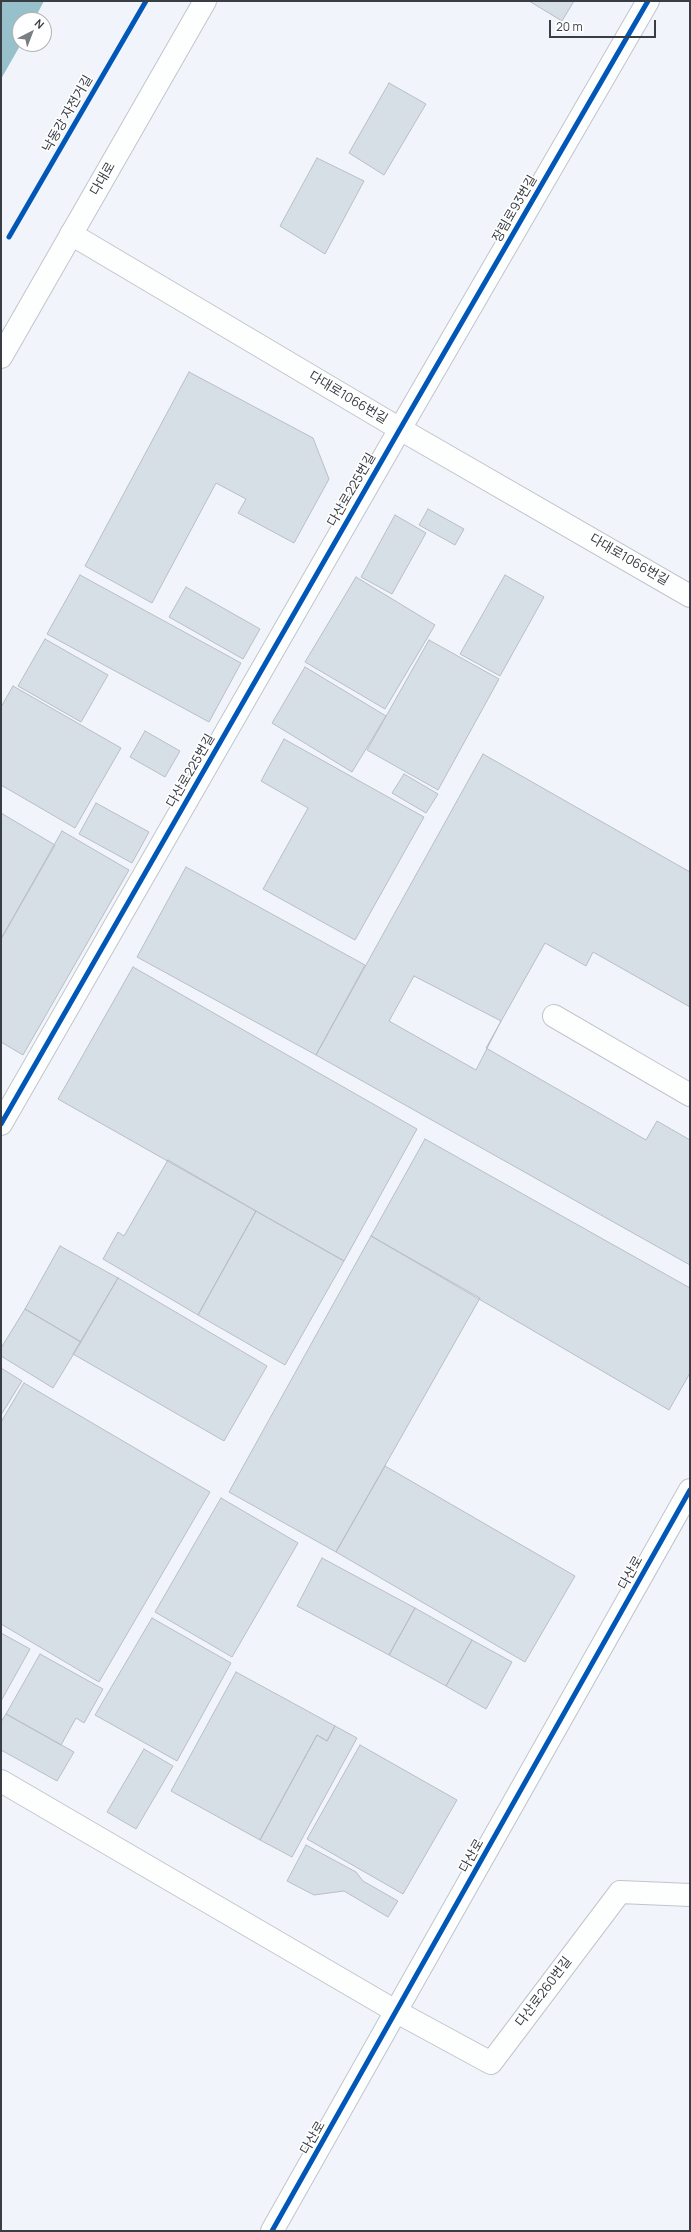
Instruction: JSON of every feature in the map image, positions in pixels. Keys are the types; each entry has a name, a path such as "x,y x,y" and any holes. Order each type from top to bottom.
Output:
{"street":[{"name":"다대로","path":"1,357 205,1"},
{"name":"장림로93번길","path":"400,429 648,1"},
{"name":"다대로1066번길","path":"71,234 400,429 690,596"},
{"name":"다산로225번길","path":"1,1124 400,429"},
{"path":"554,1016 690,1095"},
{"name":"다산로","path":"272,2231 397,2012 690,1490"},
{"name":"다산로260번길","path":"1,1781 397,2012 491,2063 620,1892 690,1895"}],"water":[{"path":"1,1 44,1 38,12 12,12 12,52 16,52 1,79"}],"building":[{"path":"529,1 574,1 562,21"},
{"path":"389,83 426,104 384,175 349,153"},
{"path":"317,158 364,181 325,254 280,226"},
{"path":"189,372 313,438 329,479 294,543 238,513 246,499 216,483 152,603 85,566"},
{"path":"428,509 464,529 455,545 419,525"},
{"path":"395,515 426,533 392,594 361,577"},
{"path":"80,575 241,663 209,722 47,634"},
{"path":"505,575 544,597 500,676 460,654"},
{"path":"356,577 435,625 385,709 305,662"},
{"path":"186,587 260,629 243,659 169,617"},
{"path":"45,639 108,675 81,722 18,686"},
{"path":"429,640 499,679 438,790 367,750"},
{"path":"305,667 386,716 352,772 272,723"},
{"path":"13,686 121,748 75,828 1,785 1,707"},
{"path":"145,731 180,751 165,777 130,757"},
{"path":"284,739 424,817 355,940 263,889 308,808 261,781"},
{"path":"483,754 690,872 690,1007 593,952 586,966 545,943 486,1048 646,1140 657,1121 690,1140 690,1265 316,1055"},
{"path":"404,774 438,794 426,813 392,793"},
{"path":"96,803 149,832 132,863 79,834"},
{"path":"1,813 55,845 1,939"},
{"path":"62,831 129,870 23,1055 1,1042 1,939"},
{"path":"186,867 365,965 316,1055 137,957"},
{"path":"133,967 417,1129 344,1261 58,1099"},
{"path":"414,976 501,1021 476,1070 389,1021"},
{"path":"425,1139 690,1288 690,1373 669,1410 371,1236"},
{"path":"168,1160 256,1211 198,1315 103,1259 118,1232 124,1236"},
{"path":"256,1211 344,1261 285,1365 198,1315"},
{"path":"371,1236 480,1298 336,1552 229,1492"},
{"path":"60,1246 118,1278 81,1342 25,1309"},
{"path":"118,1278 267,1366 224,1441 73,1354"},
{"path":"25,1309 81,1342 53,1388 1,1356 1,1348"},
{"path":"1,1368 22,1381 1,1415"},
{"path":"24,1383 210,1492 99,1682 1,1624 1,1422"},
{"path":"385,1466 575,1576 525,1662 336,1552"},
{"path":"221,1498 298,1543 232,1657 155,1612"},
{"path":"322,1558 415,1608 389,1655 297,1606"},
{"path":"415,1608 472,1640 446,1686 389,1655"},
{"path":"152,1618 231,1663 177,1761 95,1715"},
{"path":"1,1633 30,1649 1,1701"},
{"path":"472,1640 512,1662 486,1709 446,1686"},
{"path":"40,1654 103,1689 84,1723 76,1718 61,1745 6,1714"},
{"path":"236,1672 335,1726 327,1741 317,1735 260,1840 171,1791"},
{"path":"6,1714 74,1752 57,1781 1,1750 1,1722"},
{"path":"335,1726 357,1738 292,1857 260,1840 317,1735 327,1741"},
{"path":"360,1745 457,1800 403,1894 307,1839"},
{"path":"144,1749 173,1766 136,1829 107,1812"},
{"path":"306,1845 356,1872 363,1881 398,1901 388,1917 344,1891 314,1895 287,1881"}],"cycle path":[{"name":"낙동강 자전거길","path":"9,237 146,1"},
{"path":"1,1124 400,429 648,1"},
{"path":"272,2231 690,1490"}]}
